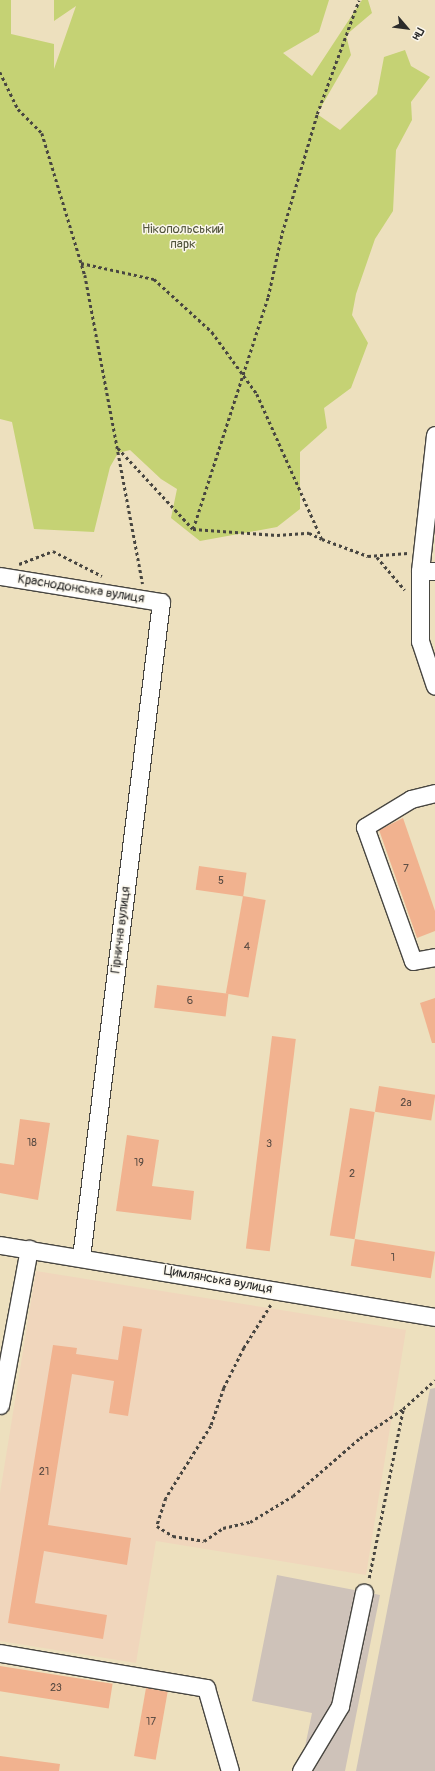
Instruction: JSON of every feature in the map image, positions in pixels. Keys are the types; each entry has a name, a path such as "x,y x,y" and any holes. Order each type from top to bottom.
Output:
{"street":[{"path":"435,435 422,552 427,571 420,605 420,641 435,686"},
{"name":"Краснодонська вулиця","path":"4,577 154,601"},
{"name":"Гірнична вулиця","path":"82,1257 154,601"},
{"path":"435,793 411,799 365,827 413,961 435,957"},
{"name":"Цимлянська вулиця","path":"0,1245 82,1257 435,1317"},
{"path":"0,1405 29,1249"},
{"path":"301,1771 340,1706 364,1592"},
{"path":"0,1653 206,1688 230,1771"}],"path":[{"path":"193,529 268,297 282,233 317,114 359,0"},
{"path":"0,72 18,109 42,133 81,263 117,447 154,601"},
{"path":"81,263 154,278 212,332 257,394 322,539"},
{"path":"117,447 193,529 277,536 309,533 368,556 377,557 422,552"},
{"path":"4,577 20,563 53,551 88,567 106,579"},
{"path":"377,557 420,605"},
{"path":"281,1292 251,1336 224,1388 210,1426 166,1498 157,1526 173,1536 204,1541 223,1528 250,1522 293,1496 360,1438 403,1408 435,1380"},
{"path":"364,1592 371,1573 403,1408"}],"shaded area":[{"path":"36,1271 406,1330 366,1575 156,1541 136,1663 0,1641 0,1493"},
{"path":"435,1388 435,1771 356,1771 430,1389"},
{"path":"277,1575 380,1595 345,1771 300,1771 312,1713 252,1701"}],"green space":[{"name":"Нікопольський парк","path":"0,0 11,0 11,34 54,44 54,69 76,6 54,21 54,0 329,0 319,32 283,53 312,76 362,0 368,0 372,13 346,35 351,55 317,114 340,130 377,94 384,57 405,50 411,66 430,77 411,102 412,120 396,150 393,211 375,239 356,294 352,315 368,343 351,388 324,408 327,428 300,452 300,509 277,527 200,541 171,518 177,489 161,479 130,450 118,453 110,467 94,532 34,529 12,422 0,419"}],"building":[{"path":"403,818 435,911 435,931 417,938 379,830"},
{"path":"199,866 247,873 243,896 196,890"},
{"path":"243,896 266,900 248,997 226,993"},
{"path":"157,985 228,994 226,1017 154,1008"},
{"path":"435,998 435,1043 432,1043 420,1003"},
{"path":"272,1036 296,1039 270,1251 246,1248"},
{"path":"379,1086 435,1095 431,1121 375,1112"},
{"path":"350,1108 375,1112 355,1239 330,1235"},
{"path":"20,1119 50,1123 38,1200 0,1193 0,1163 14,1165"},
{"path":"127,1135 159,1140 152,1186 194,1191 191,1220 116,1211"},
{"path":"355,1239 435,1252 431,1278 351,1266"},
{"path":"123,1326 142,1329 128,1416 109,1413 114,1381 72,1374 48,1525 131,1538 127,1565 44,1551 35,1603 107,1615 103,1639 8,1623 53,1345 77,1348 76,1354 118,1360"},
{"path":"0,1666 113,1684 109,1709 0,1691"},
{"path":"146,1688 168,1692 156,1760 134,1756"},
{"path":"0,1756 60,1764 59,1771 0,1771"}]}
